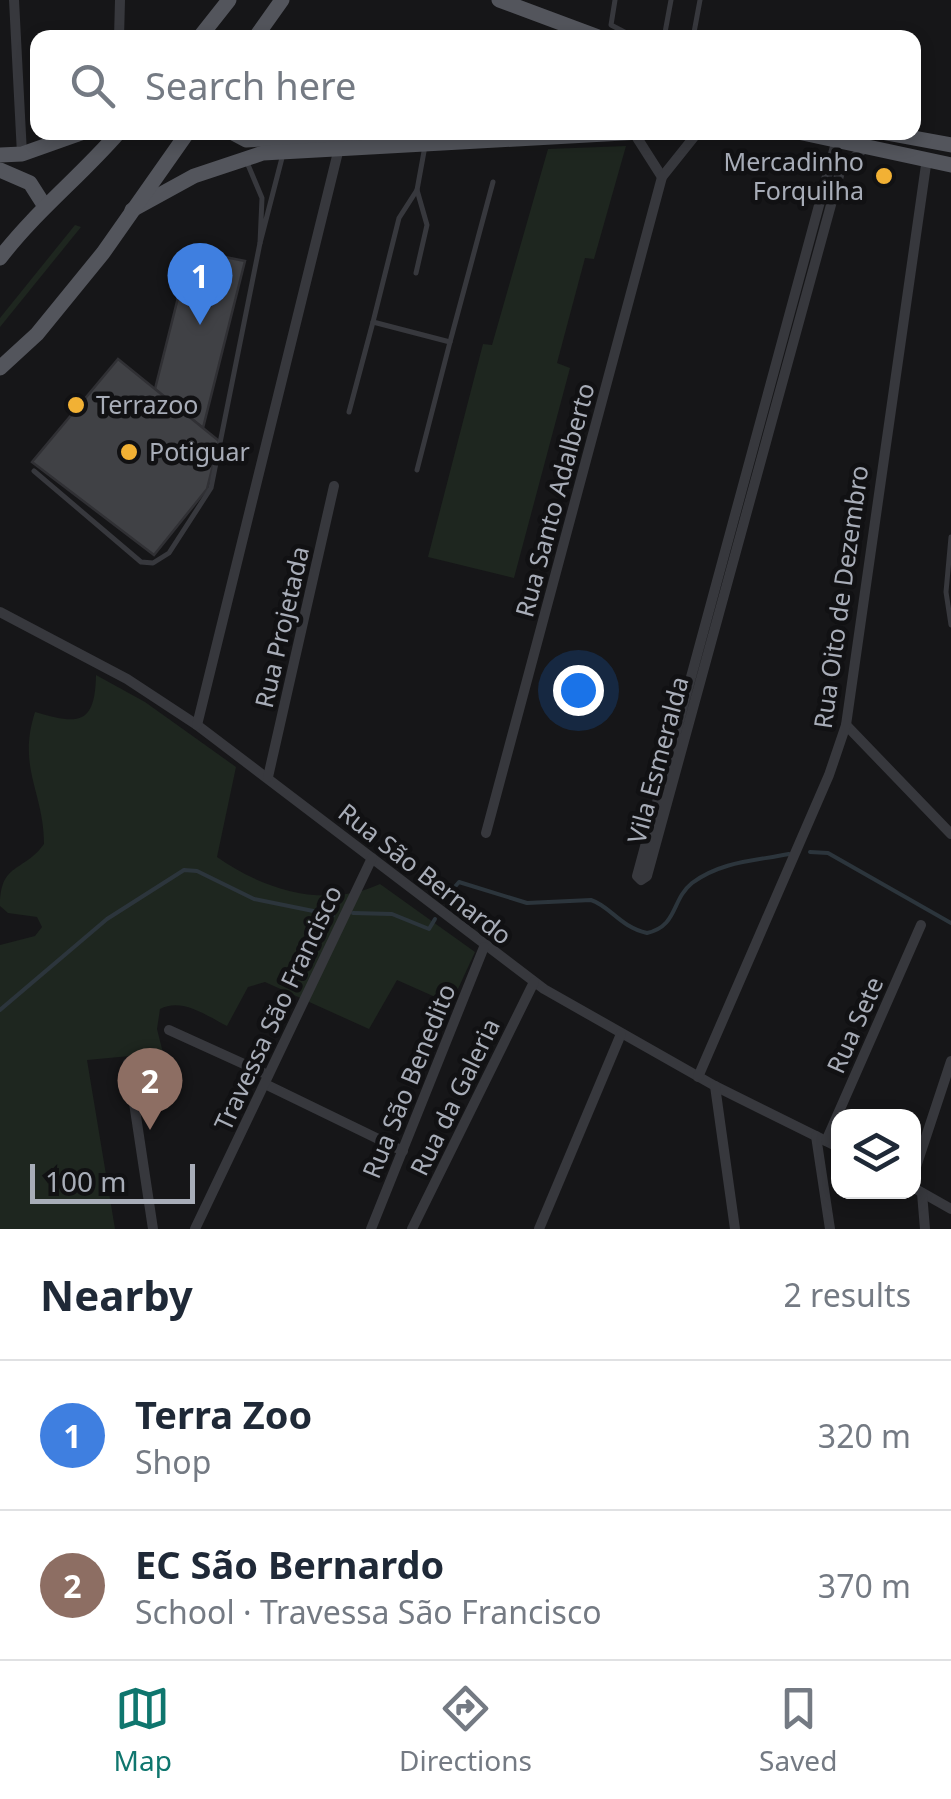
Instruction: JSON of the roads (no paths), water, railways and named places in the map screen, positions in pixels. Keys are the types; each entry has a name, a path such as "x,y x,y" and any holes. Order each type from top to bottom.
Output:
{"main road":[{"path":"205,30 229,0"},
{"path":"264,30 282,0"},
{"path":"500,0 580,30"},
{"path":"921,139 951,145"},
{"path":"0,156 22,154 61,140"},
{"path":"0,258 44,204 76,181 112,140"},
{"path":"0,368 37,334 182,140"},
{"path":"287,140 339,148 490,140"},
{"path":"842,140 951,165"},
{"path":"132,210 248,143"},
{"path":"0,170 30,183 44,204"}],"street":[{"path":"14,0 22,154"},
{"path":"119,30 120,0"},
{"path":"642,140 662,177"},
{"name":"Rua Santo Adalberto","path":"486,833 662,177 692,140"},
{"name":"Vila Esmeralda","path":"743,507 647,876 639,880 808,270 837,140"},
{"name":"Vila Esmeralda","path":"808,270 840,172 867,145"},
{"path":"197,724 339,148"},
{"name":"Rua Oito de Dezembro","path":"698,1077 829,774 846,725 927,158"},
{"name":"Rua Projetada","path":"268,777 334,486"},
{"name":"Rua São Bernardo","path":"0,612 127,679 197,724 534,982 698,1077 831,1144"},
{"path":"846,725 951,834"},
{"name":"Travessa São Francisco","path":"195,1229 372,858"},
{"name":"Rua Sete","path":"822,1138 921,924"},
{"name":"Rua São Benedito","path":"371,1229 484,947"},
{"name":"Rua da Galeria","path":"412,1229 534,982"},
{"path":"169,1030 403,1151"},
{"path":"539,1229 621,1034"},
{"path":"921,1153 951,1061"},
{"path":"128,1064 153,1229"},
{"path":"715,1086 735,1229"},
{"path":"822,1138 830,1229"},
{"path":"921,1193 951,1209"},
{"path":"920,1199 926,1229"}],"lane":[{"path":"615,0 611,25 621,30"},
{"path":"665,30 671,0"},
{"path":"694,30 700,0"},
{"path":"34,471 141,562 153,563 169,554 212,488 280,140"},
{"path":"248,143 262,198 260,243"},
{"path":"349,412 399,218 417,190 426,143"},
{"path":"416,470 493,182"},
{"path":"416,273 427,225 417,190"},
{"path":"372,322 450,342"},
{"path":"951,537 946,592 951,626"}],"waterway":[{"path":"810,852 828,853 951,923"},
{"path":"446,897 459,882 527,903 591,900 647,933 664,925 685,890 703,876 739,863 789,854"},
{"path":"0,1010 107,919 184,870 197,871 254,899 333,915"},
{"path":"353,913 392,914 429,929 435,919"}],"place":[{"name":"Mercadinho Forquilha","path":"884,176"},
{"name":"Terra Zoo","path":"200,325"},
{"name":"Terrazoo","path":"76,405"},
{"name":"Potiguar","path":"129,452"},
{"name":"EC São Bernardo","path":"150,1130"}]}
